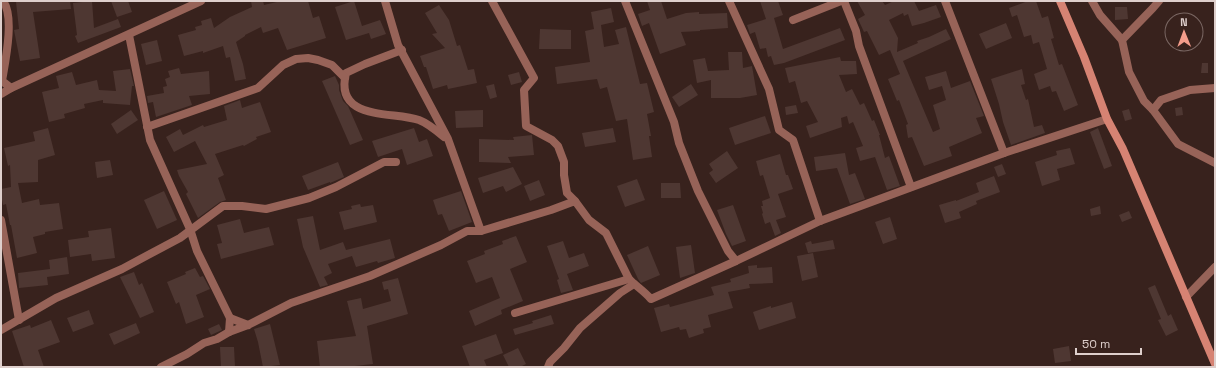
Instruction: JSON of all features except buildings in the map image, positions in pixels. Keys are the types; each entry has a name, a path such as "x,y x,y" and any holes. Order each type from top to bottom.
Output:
{"street":[{"path":"3,1 6,4 8,15 9,36 2,81 11,88"},
{"path":"1,94 11,88 201,1"},
{"path":"385,1 398,45 448,139 481,231"},
{"path":"492,1 534,78 524,90 526,126 552,140 558,146 564,162 564,175 567,193 589,220 606,233 632,282 642,289 651,299 820,221 1004,153 1107,119"},
{"path":"625,1 674,122 679,143 698,191 728,250 736,261"},
{"path":"729,1 769,89 779,130 793,140 820,221"},
{"path":"793,20 842,1 856,31 859,46 911,187"},
{"path":"945,1 1004,153"},
{"path":"1060,1 1084,57 1107,119 1123,149 1215,364"},
{"path":"1092,1 1100,15 1122,40 1129,72 1144,102 1153,110 1178,144 1215,163"},
{"path":"1122,40 1159,1"},
{"path":"129,35 150,140 190,229 197,251 230,318 229,332"},
{"path":"402,50 346,73 344,83 347,95 353,105 375,114 420,120 448,139"},
{"path":"147,127 258,88 283,65 296,59 308,58 332,65 345,78"},
{"path":"1153,110 1161,100 1190,90 1215,88"},
{"path":"1,330 56,298 148,256 180,238 190,229 223,206 242,206 266,209 302,200 336,187 384,162 396,162"},
{"path":"161,367 187,354 204,343 217,339 229,332 248,325 291,303 370,276 441,245 467,231 481,231 551,210 574,201"},
{"path":"1,220 19,320"},
{"path":"1186,297 1215,267"},
{"path":"514,314 632,282"},
{"path":"548,367 580,328 632,282"},
{"path":"230,318 248,325"}]}
